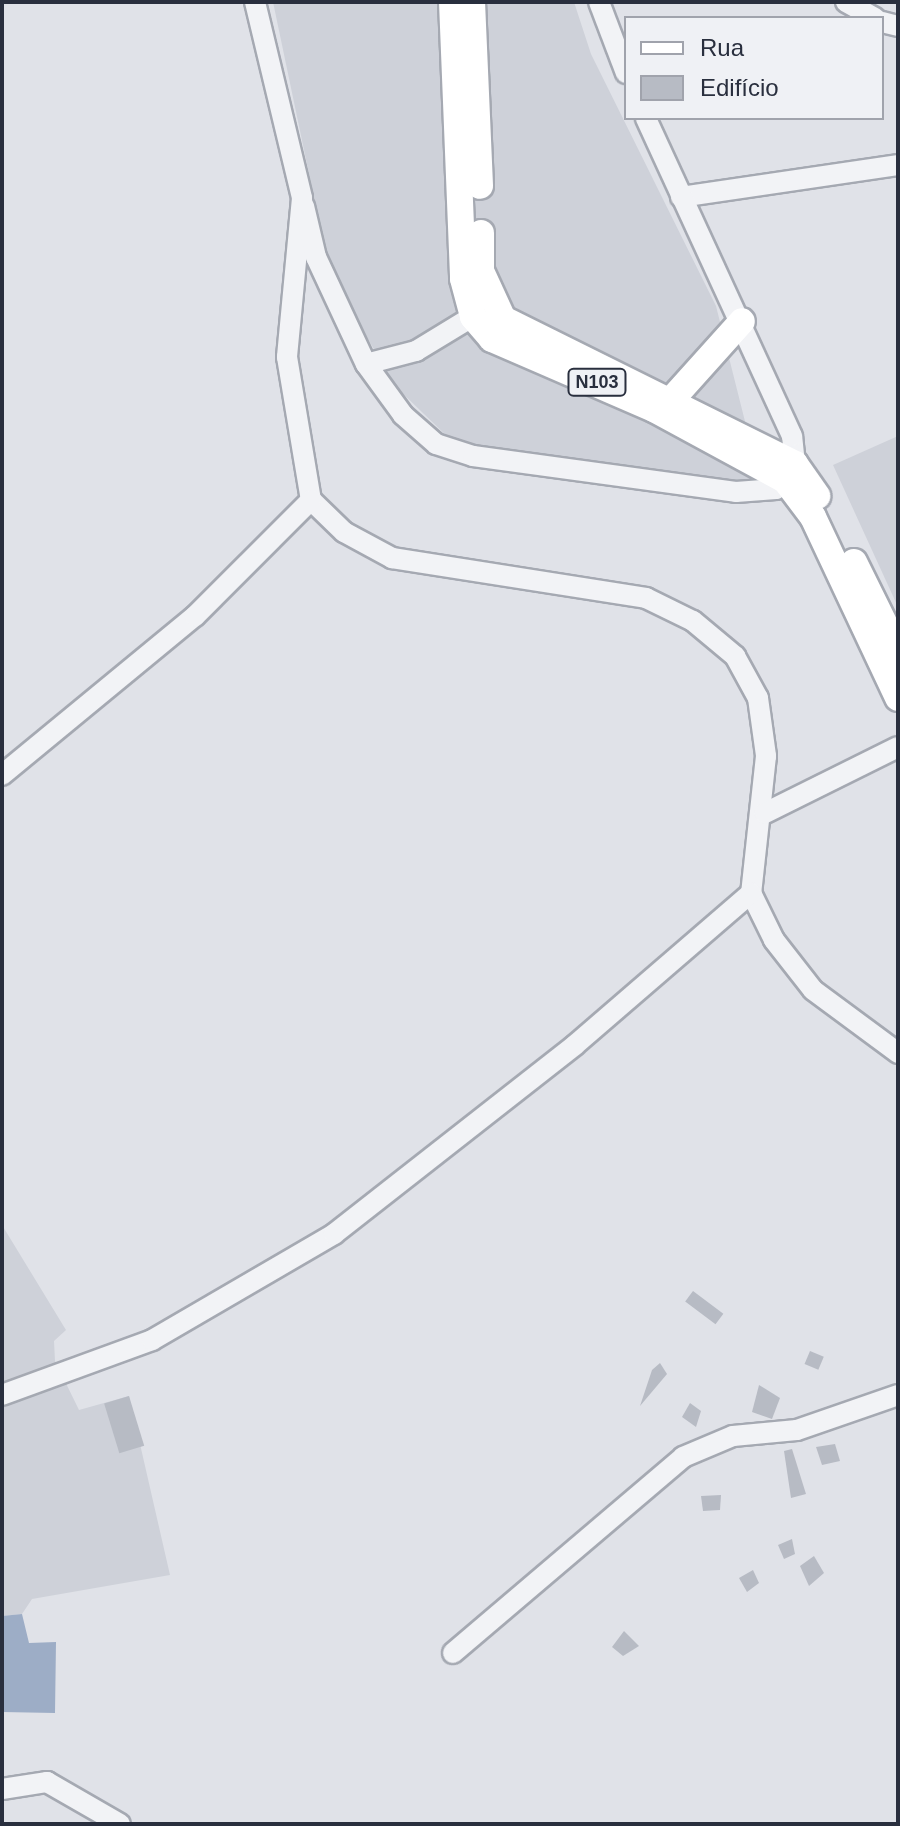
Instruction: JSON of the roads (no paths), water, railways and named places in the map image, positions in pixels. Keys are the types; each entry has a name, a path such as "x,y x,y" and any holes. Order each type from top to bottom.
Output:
{"main road":[{"path":"452,2 464,38 482,311"},
{"path":"464,38 472,2"},
{"name":"N103","path":"482,311 673,398 790,472 898,698"},
{"name":"N103","path":"482,311 492,339 790,472"},
{"path":"673,398 742,321"},
{"path":"790,472 898,651"}],"street":[{"path":"255,2 316,257 366,364 403,415 436,444 473,456 736,492 776,489 790,472 792,436 742,321 647,120"},
{"path":"599,2 624,68"},
{"path":"846,2 871,16"},
{"path":"681,197 898,165"},
{"path":"302,198 287,357 311,500 344,532 392,558 599,587 693,621 735,656 758,698 765,813 751,893 774,940 813,990 898,1053"},
{"path":"366,364 416,351 482,311"},
{"path":"2,775 195,616 311,500"},
{"path":"765,813 898,747"},
{"path":"2,1395 152,1340 334,1234 575,1045 751,893"},
{"path":"453,1653 683,1457 733,1436 797,1430 898,1395"},
{"path":"2,1789 47,1782 120,1824"}],"water":[{"path":"22,1614 29,1643 56,1642 55,1713 2,1712 2,1616"}]}
